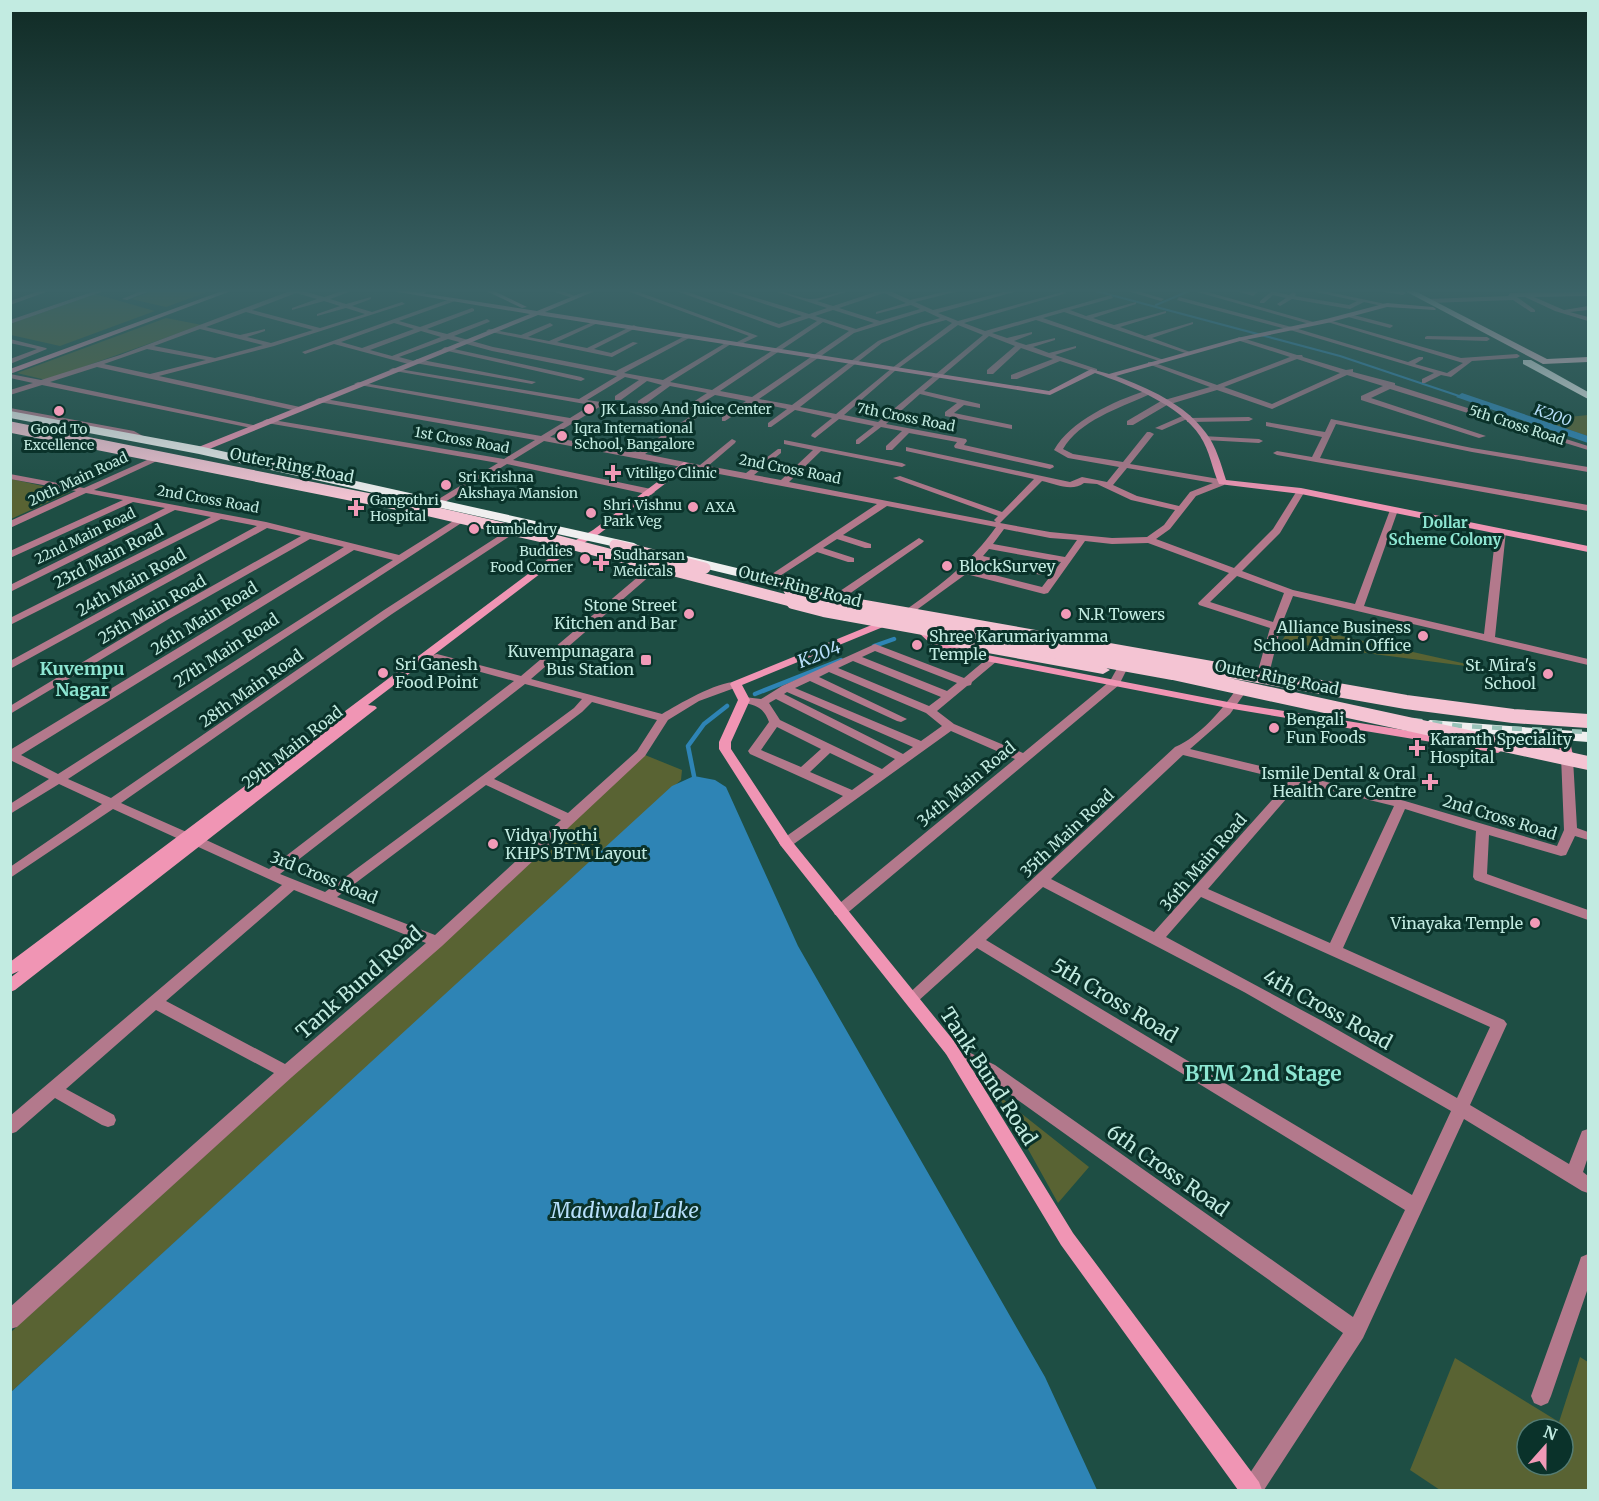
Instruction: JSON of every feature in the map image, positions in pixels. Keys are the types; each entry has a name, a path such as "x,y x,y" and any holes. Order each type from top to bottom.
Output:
{"highway":[{"path":"1527,362 1560,369 1588,385"},
{"path":"1543,366 1588,396"},
{"name":"Outer Ring Road","path":"10,414 199,450 440,502 585,540 838,597 911,611 1008,626 1263,674 1437,703 1588,716"},
{"name":"Outer Ring Road","path":"10,428 512,532 585,540 827,615 1123,667 1430,725 1588,737"},
{"path":"1473,746 1496,730"}],"main road":[{"path":"1534,361 1543,366 1580,361"},
{"path":"1560,369 1588,368"},
{"path":"10,414 435,503 646,552 831,601 1406,702 1513,716 1588,721"},
{"path":"10,428 437,512 563,542 824,610 1009,642 1297,699 1588,764"},
{"path":"929,633 950,642 1102,670 1210,689 1297,699"}],"street":[{"path":"10,372 39,361"},
{"path":"10,372 39,361"},
{"path":"10,393 105,361"},
{"path":"151,376 212,361"},
{"path":"409,361 532,382"},
{"path":"499,361 580,379"},
{"name":"7th Cross Road","path":"551,361 963,441 958,446 1050,467"},
{"path":"580,401 644,361"},
{"path":"641,403 666,384 704,361"},
{"path":"687,410 763,361"},
{"path":"727,418 812,361"},
{"path":"843,361 1050,393 1094,371"},
{"path":"771,425 858,361"},
{"path":"815,436 905,361"},
{"path":"859,442 954,361"},
{"path":"990,372 1004,361"},
{"path":"1014,377 1054,361"},
{"path":"1065,361 1109,376 1189,418 1205,438 1222,482"},
{"path":"1109,376 1157,361"},
{"path":"1130,423 1164,403 1218,387 1287,361"},
{"name":"5th Cross Road","path":"1317,361 1588,448"},
{"path":"1400,361 1448,375 1469,362 1465,361"},
{"path":"1410,364 1415,361"},
{"path":"199,450 414,362"},
{"path":"1150,363 1272,407 1350,371"},
{"path":"97,364 297,409"},
{"path":"393,370 598,404 508,462 440,502"},
{"path":"10,372 45,382 253,427"},
{"path":"1425,381 1441,372"},
{"path":"618,398 644,380"},
{"path":"358,384 572,421"},
{"path":"1392,385 1364,398 1482,436"},
{"path":"919,392 977,406"},
{"path":"1145,393 1079,428 1060,445 1058,450 1071,456 1222,482 1301,491 1588,549"},
{"name":"2nd Cross Road","path":"319,400 638,455 885,503 1083,538 1112,541 1149,540"},
{"path":"963,402 948,414 1009,427"},
{"path":"638,455 694,416"},
{"path":"1158,428 1189,418 1249,419"},
{"path":"1472,450 1498,418"},
{"name":"1st Cross Road","path":"267,421 508,462 651,492"},
{"path":"1316,458 1334,421 1472,450 1588,469"},
{"path":"1269,424 1326,435"},
{"path":"890,448 908,430"},
{"path":"1108,486 1150,434"},
{"path":"1205,438 1259,441"},
{"path":"702,468 732,441"},
{"path":"787,442 902,465"},
{"path":"783,483 820,448"},
{"path":"909,449 1074,485 1085,480 1108,486 1134,498 1181,509"},
{"path":"747,476 778,451"},
{"path":"1277,453 1316,458 1588,508"},
{"name":"20th Main Road","path":"10,525 156,458"},
{"name":"29th Main Road","path":"12,978 687,464"},
{"name":"2nd Cross Road","path":"10,476 266,525 398,558"},
{"path":"897,478 1000,522"},
{"path":"911,611 966,571 989,546 1000,522 1040,478"},
{"path":"1149,540 1167,527 1193,494 1222,482"},
{"path":"1276,626 1203,603 1277,531 1301,491"},
{"path":"10,555 130,500"},
{"path":"769,580 885,503"},
{"name":"22nd Main Road","path":"10,589 172,508"},
{"path":"1358,609 1394,510"},
{"name":"23rd Main Road","path":"10,622 218,516"},
{"name":"27th Main Road","path":"10,810 398,558 461,520"},
{"name":"24th Main Road","path":"10,666 266,525"},
{"path":"1489,640 1501,531"},
{"name":"28th Main Road","path":"10,874 388,612 512,532"},
{"name":"25th Main Road","path":"10,711 163,618 310,535"},
{"path":"837,536 868,546"},
{"path":"966,571 1044,591 1083,538"},
{"name":"29th Main Road","path":"193,839 437,657 585,540"},
{"path":"1149,540 1290,592 1588,662"},
{"path":"838,597 919,541"},
{"name":"26th Main Road","path":"11,755 353,546"},
{"path":"989,546 1067,560"},
{"path":"817,549 850,560"},
{"path":"978,558 1041,572"},
{"path":"270,875 524,679 649,573"},
{"path":"1263,674 1276,626 1290,592"},
{"name":"Tank Bund Road","path":"10,1320 286,1072 437,942 641,753 664,718 695,699 879,625"},
{"path":"929,633 938,645 993,659 1233,706 1473,746 1588,758"},
{"path":"762,703 786,688 875,647 967,683"},
{"path":"437,657 664,718"},
{"path":"855,658 949,696"},
{"path":"930,711 967,683 993,659"},
{"path":"1114,683 1123,667"},
{"path":"831,669 930,711 950,726 1023,758"},
{"path":"812,678 901,719"},
{"name":"34th Main Road","path":"840,911 1114,683"},
{"path":"736,684 744,700 762,703 772,712 775,722 881,773"},
{"path":"786,688 921,746"},
{"name":"35th Main Road","path":"912,998 977,941 1179,750 1233,706 1241,690"},
{"path":"774,694 903,758"},
{"path":"326,898 590,698"},
{"name":"Tank Bund Road","path":"744,700 725,742 725,750 786,843 952,1050 1067,1239 1251,1490"},
{"path":"775,722 754,751 854,796"},
{"path":"786,843 854,796 881,773 950,726"},
{"path":"1563,736 1567,756 1571,830"},
{"path":"803,772 827,749"},
{"name":"2nd Cross Road","path":"1179,750 1401,804 1483,831 1561,852 1571,830 1588,836"},
{"name":"3rd Cross Road","path":"11,755 58,779 270,875 437,942"},
{"path":"484,779 570,819"},
{"name":"36th Main Road","path":"1157,938 1297,779"},
{"path":"1334,951 1401,804"},
{"path":"1483,831 1480,877 1588,915"},
{"name":"4th Cross Road","path":"1041,880 1157,938 1461,1106 1588,1185"},
{"path":"10,1127 292,884"},
{"path":"1200,891 1499,1024 1416,1207 1356,1331 1251,1490"},
{"name":"5th Cross Road","path":"977,941 1416,1207"},
{"path":"155,1002 286,1072"},
{"name":"6th Cross Road","path":"952,1050 989,1070 1356,1331"},
{"path":"54,1089 108,1120"},
{"path":"1573,1175 1588,1136"},
{"path":"1541,1396 1588,1263"}],"green space":[{"path":"49,361 100,361 46,380 17,373"},
{"path":"1588,415 1588,436 1540,420"},
{"path":"11,479 70,492 11,519"},
{"path":"1292,625 1489,669 1281,642"},
{"path":"645,755 682,770 681,780 11,1392 11,1332"},
{"path":"998,1095 1089,1167 1058,1203"},
{"path":"1580,1357 1588,1362 1588,1490 1440,1490 1410,1470 1455,1358 1551,1417 1515,1417 1515,1477 1575,1477 1575,1417 1561,1417"}],"water":[{"path":"1462,393 1588,436 1588,443 1456,397"},
{"name":"Madiwala Lake","path":"694,776 715,780 726,787 798,946 1045,1377 1097,1490 11,1490 11,1392 672,786"}],"waterway":[{"name":"K200","path":"1355,361 1462,397"},
{"name":"K204","path":"874,646 894,639"},
{"name":"K204","path":"755,694 841,660"},
{"name":"K204","path":"694,776 688,746 704,724 727,706"}],"railway":[{"path":"10,424 29,428"},
{"path":"22,426 427,507 808,603"},
{"path":"808,603 1187,672 1379,716 1461,726 1588,732"}],"place":[{"name":"JK Lasso And Juice Center","path":"589,409"},
{"name":"Good To Excellence","path":"59,411"},
{"name":"Iqra International School, Bangalore","path":"562,436"},
{"name":"Vitiligo Clinic","path":"613,473"},
{"name":"Sri Krishna Akshaya Mansion","path":"446,485"},
{"name":"AXA","path":"693,507"},
{"name":"Gangothri Hospital","path":"356,508"},
{"name":"Shri Vishnu Park Veg","path":"591,513"},
{"name":"tumbledry","path":"474,529"},
{"name":"Buddies Food Corner","path":"585,559"},
{"name":"Sudharsan Medicals","path":"601,563"},
{"name":"BlockSurvey","path":"947,566"},
{"name":"Stone Street Kitchen and Bar","path":"689,614"},
{"name":"N.R Towers","path":"1066,614"},
{"name":"Alliance Business School Admin Office","path":"1423,636"},
{"name":"Shree Karumariyamma Temple","path":"917,645"},
{"name":"Kuvempunagara Bus Station","path":"646,660"},
{"name":"Sri Ganesh Food Point","path":"383,673"},
{"name":"St. Mira's School","path":"1548,674"},
{"name":"Bengali Fun Foods","path":"1274,728"},
{"name":"Karanth Speciality Hospital","path":"1417,748"},
{"name":"Ismile Dental & Oral Health Care Centre","path":"1430,782"},
{"name":"Vidya Jyothi KHPS BTM Layout","path":"493,844"},
{"name":"Vinayaka Temple","path":"1535,923"}],"district":[{"name":"Dollar Scheme Colony","path":"1445,530"},
{"name":"Kuvempu Nagar","path":"82,678"},
{"name":"BTM 2nd Stage","path":"1263,1073"}]}
